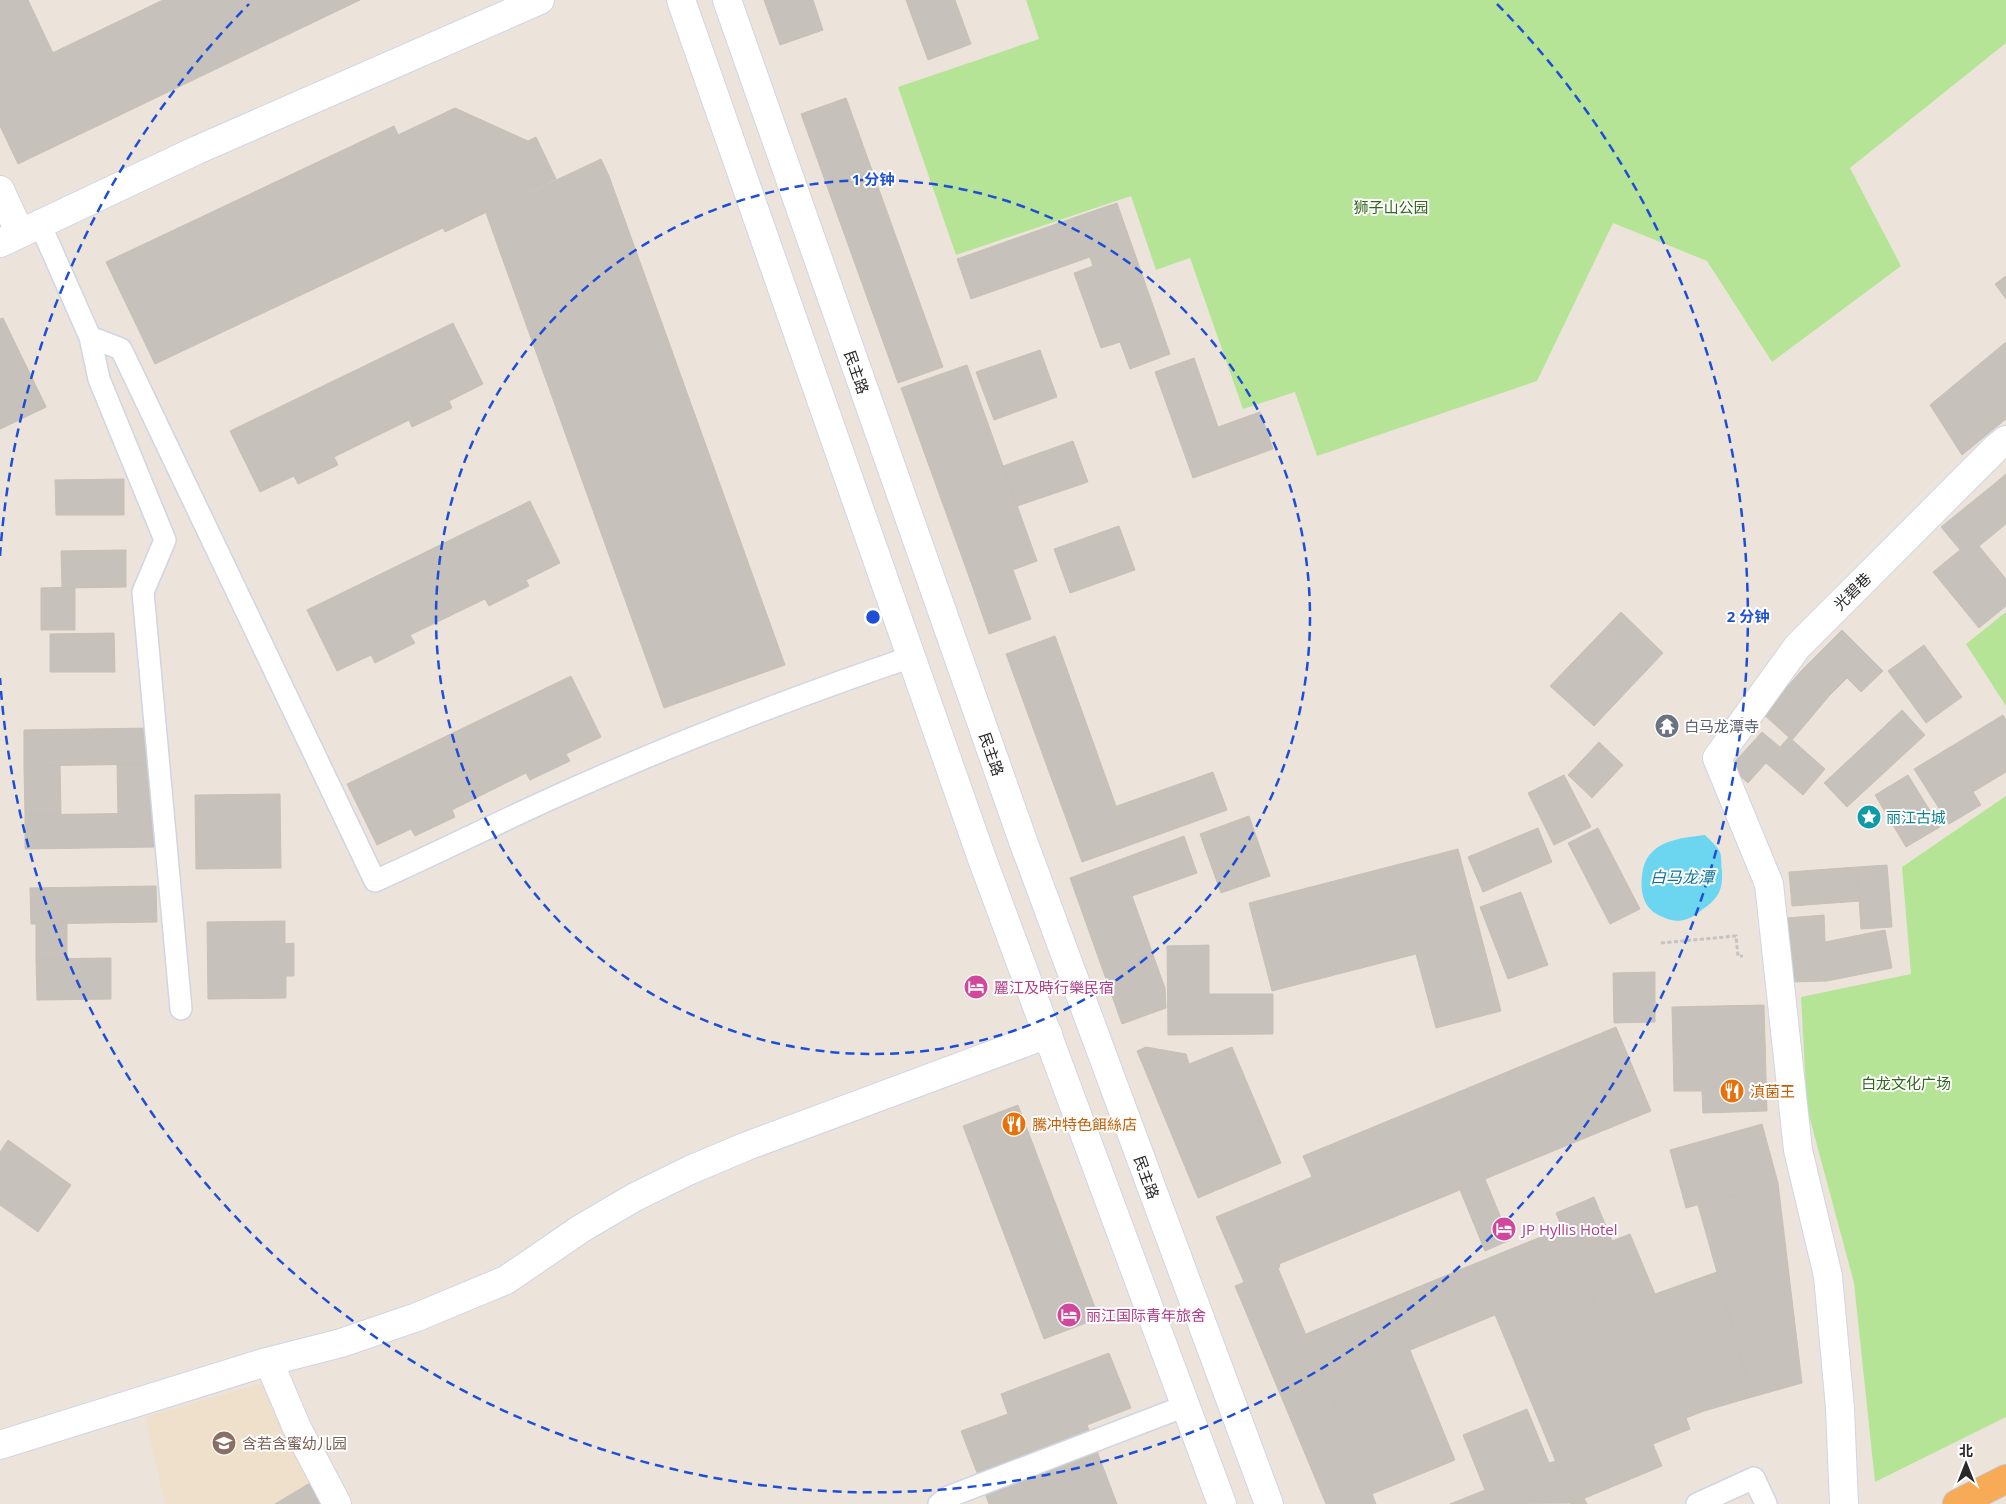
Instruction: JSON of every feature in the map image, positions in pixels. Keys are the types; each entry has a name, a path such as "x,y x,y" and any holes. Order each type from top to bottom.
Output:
{"highway":[{"path":"1957,1504 2006,1479"}],"main road":[{"path":"0,190 20,233 198,150 540,0"},
{"path":"681,0 981,856 1222,1504"},
{"name":"民主路","path":"728,0 1022,841 1269,1504"},
{"name":"光碧巷","path":"1776,954 1769,884 1717,758 1796,647 2006,440"},
{"path":"1776,954 1798,1150 1828,1276 1840,1408 1844,1504"},
{"path":"0,1445 269,1362 341,1343 418,1317 506,1280 582,1228 635,1197 690,1170 747,1146 1048,1034"},
{"path":"269,1362 297,1428 337,1504"}],"lane":[{"path":"20,233 90,337 99,378 165,540 143,592 181,1009"},
{"path":"90,337 121,349 375,881 558,795 661,750 775,705 911,657"},
{"path":"939,1504 948,1497 1186,1406"},
{"path":"1697,1504 1754,1478 1766,1504"}],"path":[{"path":"1661,943 1736,936 1738,956 1776,954"}],"shaded area":[{"name":"含若含蜜幼儿园","path":"265,1382 333,1504 165,1504 145,1417"}],"green space":[{"name":"狮子山公园","path":"1026,0 2006,0 2006,43 1850,168 1901,266 1772,362 1707,261 1613,223 1537,381 1317,456 1295,392 1243,409 1190,258 1156,270 1131,196 956,255 898,87 1039,39"},
{"path":"2006,612 2006,706 1966,644"},
{"name":"白龙文化广场","path":"2006,796 2006,1417 1875,1482 1854,1283 1807,1108 1801,997 1911,974 1902,867"}],"water":[{"name":"白马龙潭","path":"1705,835 1721,854 1722,884 1716,898 1695,915 1681,921 1668,919 1657,914 1647,905 1642,892 1643,869 1647,859 1659,846 1668,842"}],"building":[{"path":"0,0 28,0 53,53 0,78"},
{"path":"163,0 360,0 18,164 0,126 0,78"},
{"path":"764,0 813,0 823,30 780,45"},
{"path":"906,0 955,0 971,44 928,60"},
{"path":"846,98 943,367 898,383 801,114"},
{"path":"455,108 528,141 536,137 556,179 445,232 398,135"},
{"path":"394,126 443,228 155,364 106,262"},
{"path":"601,159 609,176 785,665 664,708 486,213"},
{"path":"1117,203 1170,354 1130,369 1120,342 1101,348 1074,273 1093,266 1076,217"},
{"path":"1076,217 1090,257 971,299 957,259"},
{"path":"2006,276 2006,299 1995,284"},
{"path":"3,318 46,407 0,429 0,319"},
{"path":"453,323 483,384 449,401 452,408 412,427 409,420 334,457 338,465 298,484 294,476 260,492 230,431"},
{"path":"0,332 17,368 25,364 46,407 0,429"},
{"path":"2006,342 2006,419 1962,455 1930,405"},
{"path":"1040,350 1057,397 994,420 976,372"},
{"path":"1194,358 1218,427 1260,412 1273,449 1193,478 1155,372"},
{"path":"967,365 1037,561 972,585 901,388"},
{"path":"1073,441 1088,482 1017,506 1003,466"},
{"path":"2006,474 2006,489 1999,480"},
{"path":"124,479 124,515 56,515 55,480"},
{"path":"1999,480 2006,489 2006,524 1966,557 1941,527"},
{"path":"530,501 560,563 526,580 529,586 489,606 485,599 410,635 415,643 375,663 371,655 337,671 307,610"},
{"path":"1119,526 1135,570 1070,593 1054,549"},
{"path":"1979,546 2006,579 2006,606 1979,628 1933,572 1960,550 1966,557"},
{"path":"126,550 126,587 62,588 61,551"},
{"path":"1013,570 1031,619 989,634 972,585"},
{"path":"75,587 75,630 41,630 41,588"},
{"path":"1621,612 1663,653 1594,726 1550,686"},
{"path":"1842,630 1883,671 1861,692 1847,678 1830,695 1802,670"},
{"path":"114,633 115,672 50,672 50,634"},
{"path":"1055,636 1130,845 1082,862 1006,654"},
{"path":"1924,645 1962,697 1926,723 1888,671"},
{"path":"1802,670 1830,695 1792,740 1763,714"},
{"path":"571,676 601,737 566,754 570,761 530,780 526,773 452,810 455,817 415,836 411,829 377,845 347,784"},
{"path":"1902,710 1925,735 1847,807 1824,783"},
{"path":"2003,715 2006,720 2006,772 1973,792 1981,805 1949,824 1914,769"},
{"path":"153,728 153,764 24,766 24,730"},
{"path":"1762,732 1780,747 1748,783 1730,767"},
{"path":"1789,737 1825,769 1803,795 1766,763"},
{"path":"1599,742 1623,765 1592,798 1568,775"},
{"path":"117,764 153,764 154,813 118,813"},
{"path":"60,765 61,814 25,815 24,766"},
{"path":"1213,772 1227,810 1130,845 1117,806"},
{"path":"1564,775 1591,827 1554,845 1528,793"},
{"path":"1908,775 1940,827 1906,847 1875,795"},
{"path":"280,794 281,868 196,869 195,795"},
{"path":"154,813 154,847 25,849 25,815"},
{"path":"1249,816 1270,876 1221,893 1200,834"},
{"path":"1538,828 1552,862 1483,892 1468,857"},
{"path":"1598,828 1640,909 1610,924 1568,843"},
{"path":"1184,836 1197,873 1132,896 1165,988 1166,1008 1122,1024 1070,878"},
{"path":"1458,849 1501,1011 1436,1028 1416,954 1272,991 1249,903"},
{"path":"1887,865 1892,927 1861,929 1857,867"},
{"path":"1857,867 1860,901 1792,906 1789,872"},
{"path":"156,886 157,922 31,924 30,888"},
{"path":"1521,892 1548,965 1508,979 1480,907"},
{"path":"1824,915 1825,942 1885,930 1892,968 1827,981 1790,982 1787,918"},
{"path":"285,921 285,944 294,943 294,976 286,976 286,998 208,999 207,922"},
{"path":"36,924 67,924 67,959 36,959"},
{"path":"1209,945 1209,994 1273,994 1273,1034 1168,1035 1167,946"},
{"path":"111,958 111,999 37,1000 36,959"},
{"path":"1655,972 1655,1022 1614,1023 1613,973"},
{"path":"1764,1005 1767,1111 1703,1113 1702,1091 1674,1091 1672,1007"},
{"path":"1616,1027 1651,1111 1485,1179 1510,1240 1485,1251 1460,1190 1279,1264 1280,1267 1244,1282 1216,1217 1312,1177 1303,1156"},
{"path":"1146,1047 1186,1054 1189,1064 1232,1047 1281,1163 1198,1198 1137,1051"},
{"path":"1018,1105 1099,1318 1044,1339 963,1126"},
{"path":"1762,1124 1778,1183 1686,1208 1670,1150"},
{"path":"8,1140 71,1185 38,1232 0,1205 0,1152"},
{"path":"1778,1183 1802,1383 1752,1397 1698,1205"},
{"path":"1594,1197 1612,1241 1630,1234 1704,1411 1686,1418 1690,1429 1653,1444 1556,1213"},
{"path":"1563,1228 1662,1466 1573,1503 1474,1264"},
{"path":"1474,1264 1495,1315 1410,1350 1389,1299"},
{"path":"1278,1268 1371,1491 1341,1504 1326,1504 1235,1286"},
{"path":"1717,1272 1752,1397 1704,1411 1655,1294"},
{"path":"1389,1299 1455,1460 1372,1494 1306,1334"},
{"path":"1109,1353 1131,1408 1087,1425 1117,1504 989,1504 961,1431 1008,1414 1001,1394"},
{"path":"1527,1409 1549,1463 1556,1461 1573,1503 1450,1504 1485,1490 1463,1435"},
{"path":"315,1480 330,1504 275,1504"},
{"path":"1371,1491 1376,1504 1341,1504"},
{"path":"1584,1498 1587,1504 1570,1504 1573,1503"}],"place":[{"name":"白马龙潭寺","path":"1667,726"},
{"name":"丽江古城","path":"1869,817"},
{"name":"麗江及時行樂民宿","path":"976,987"},
{"name":"滇菌王","path":"1732,1091"},
{"name":"騰冲特色餌絲店","path":"1014,1124"},
{"name":"JP Hyllis Hotel","path":"1504,1229"},
{"name":"丽江国际青年旅舍","path":"1069,1315"},
{"name":"含若含蜜幼儿园","path":"224,1443"}]}
